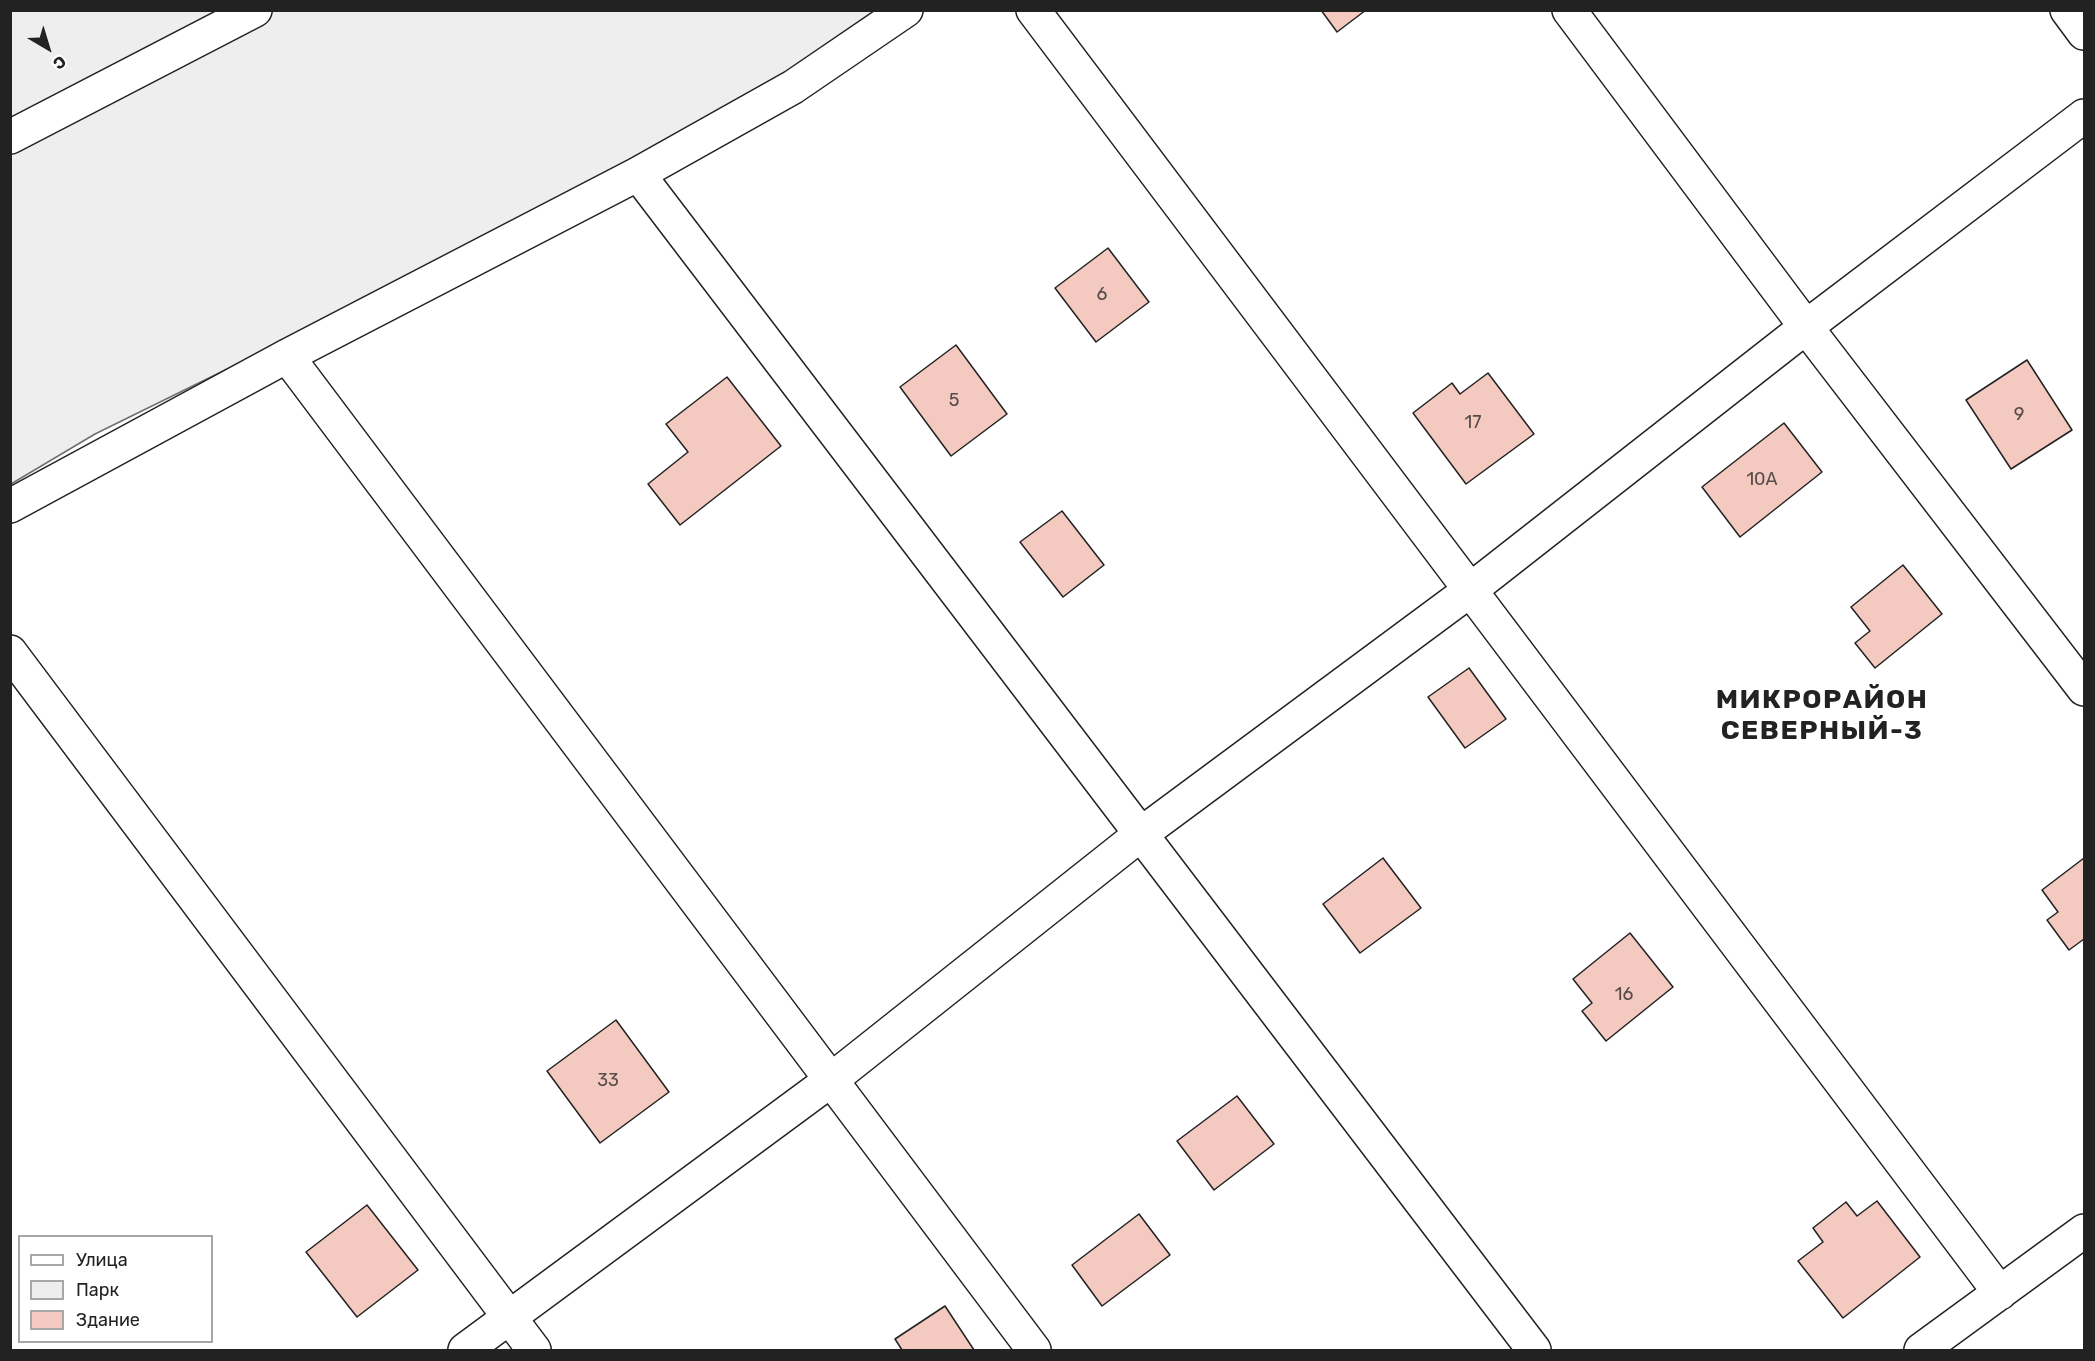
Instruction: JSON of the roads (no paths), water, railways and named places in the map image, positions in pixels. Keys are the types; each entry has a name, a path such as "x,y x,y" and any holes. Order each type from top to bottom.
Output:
{"street":[{"path":"10,137 255,10"},
{"path":"10,506 287,356 638,174 793,87 906,10"},
{"path":"1033,10 2000,1293"},
{"path":"1569,10 1806,327 2085,689"},
{"path":"2067,10 2085,33"},
{"path":"465,1350 831,1080 1141,834 1469,591 1806,327 2085,116"},
{"path":"638,174 1534,1350"},
{"path":"287,356 1034,1350"},
{"path":"10,652 534,1350"},
{"path":"1921,1350 2085,1231"}],"district":[{"name":"МИКРОРАЙОН СЕВЕРНЫЙ-3","path":"1822,716"}]}
